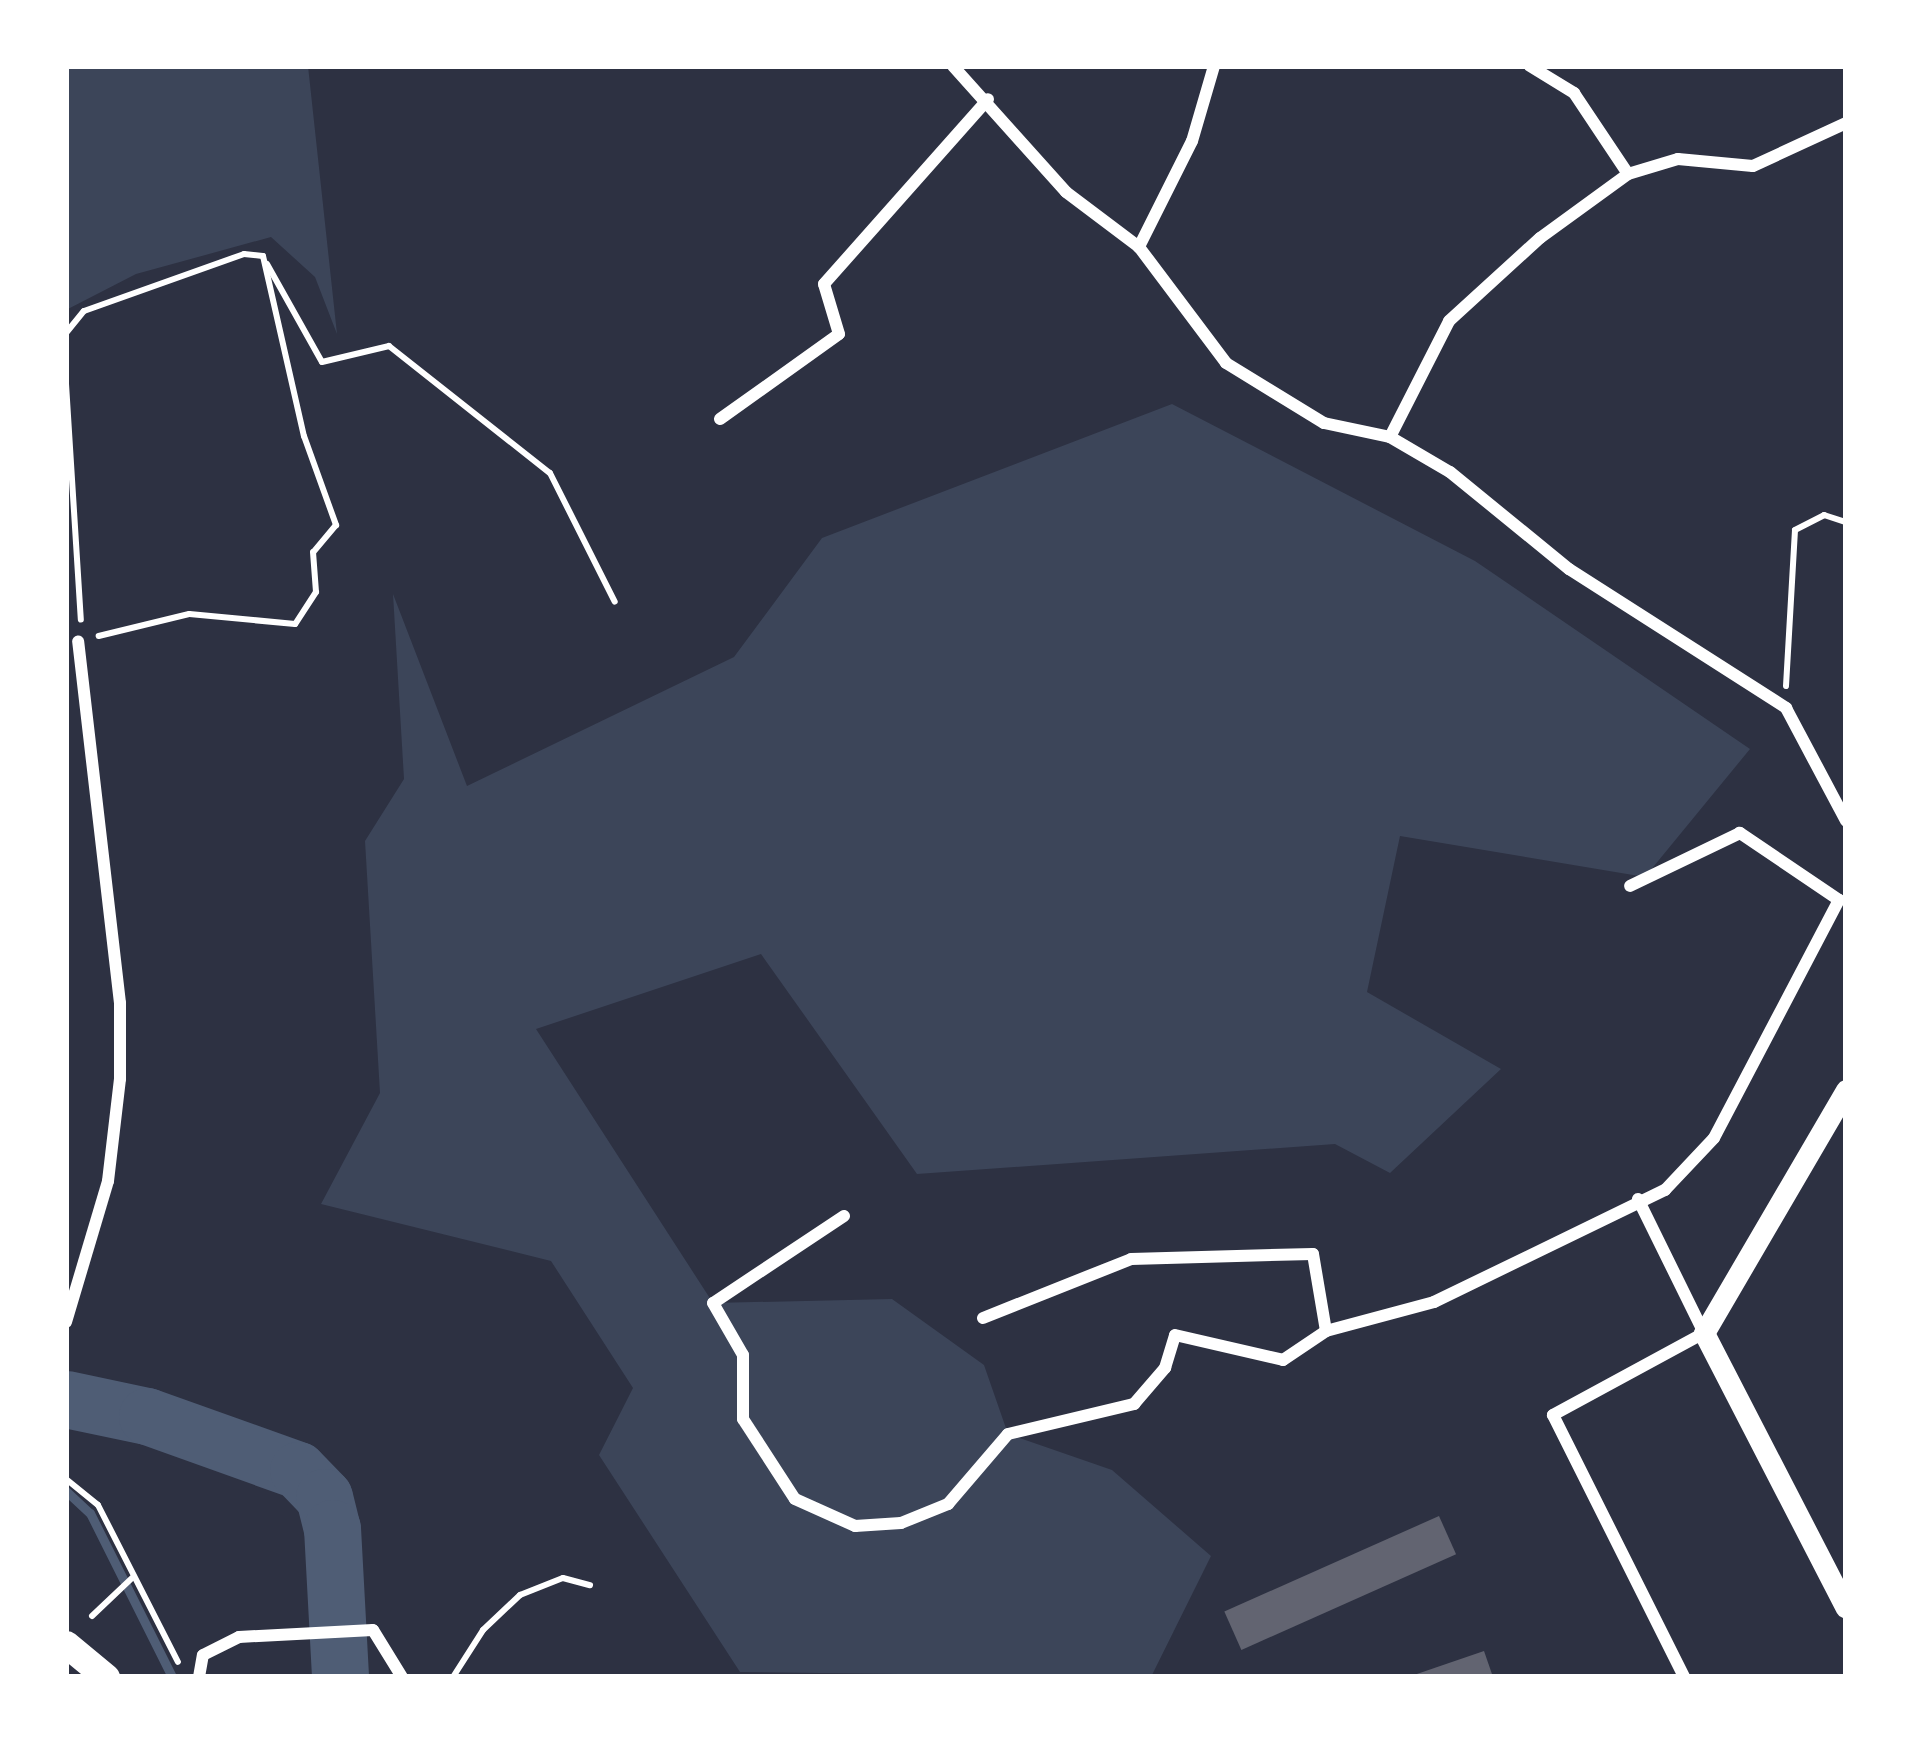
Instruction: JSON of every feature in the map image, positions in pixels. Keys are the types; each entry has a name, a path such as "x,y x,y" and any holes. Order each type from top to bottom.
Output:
{"highway":[{"path":"66,1644 106,1677"}],"street":[{"path":"953,66 988,99 1066,192 1139,247 1226,364 1324,423 1390,437 1450,472 1568,569 1786,708 1846,821"},
{"path":"1139,247 1192,142 1214,66"},
{"path":"1530,66 1574,93 1628,174"},
{"path":"720,419 838,334 824,284 988,99"},
{"path":"1390,437 1449,321 1540,238 1628,174 1678,159 1753,166 1846,123"},
{"path":"66,1322 109,1181 120,1079 120,1003 78,641"},
{"path":"844,1216 713,1304 743,1355 743,1419 795,1499 855,1526 901,1522 948,1504 1008,1434 1133,1404 1165,1368 1175,1335 1282,1360 1326,1331 1434,1303 1638,1199 1665,1190 1714,1138 1839,900 1740,833 1630,886"},
{"path":"1684,1677 1553,1414 1704,1333 1846,1090"},
{"path":"1638,1199 1846,1607"},
{"path":"983,1318 1131,1259 1313,1254 1326,1331"},
{"path":"199,1677 203,1655 239,1637 373,1630 402,1677"}],"path":[{"path":"66,333 84,310 244,254 263,256"},
{"path":"263,256 322,362 389,346 550,473 615,602"},
{"path":"66,384 83,598 78,641 189,614 296,624 316,592 313,552 336,525 304,436 263,256"},
{"path":"1786,708 1795,530 1824,515 1846,522"},
{"path":"66,1479 98,1504 186,1677"},
{"path":"92,1616 132,1578"},
{"path":"453,1677 483,1630 520,1595 563,1578 590,1585"}],"shaded area":[{"path":"66,66 308,66 337,334 315,277 271,237 136,274 66,310"},
{"path":"1172,404 1475,561 1750,749 1645,877 1400,836 1367,992 1501,1069 1390,1173 1335,1144 917,1174 761,954 536,1029 713,1303 892,1299 984,1365 1008,1434 1112,1470 1211,1556 1151,1677 740,1672 599,1455 633,1388 551,1261 321,1204 380,1093 365,841 404,779 393,594 467,786 734,657 822,538"}],"building":[{"path":"1439,1516 1456,1554 1241,1650 1224,1612"},
{"path":"1484,1651 1493,1677 1411,1677 1411,1676"}],"waterway":[{"path":"66,1399 147,1416 298,1470 324,1497 332,1528 340,1677"},
{"path":"66,1491 90,1513 172,1677"}]}
